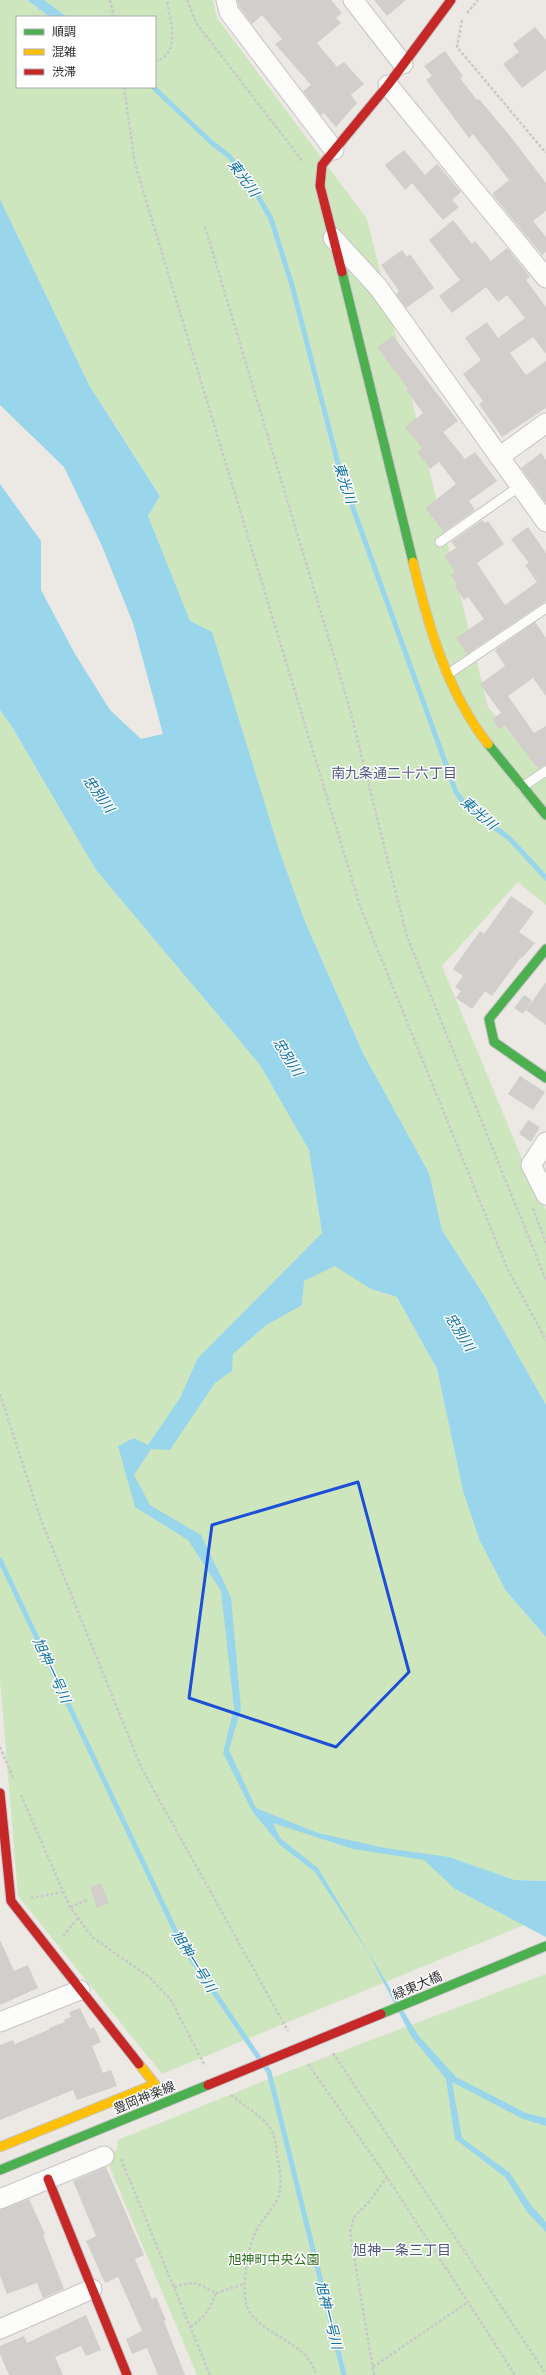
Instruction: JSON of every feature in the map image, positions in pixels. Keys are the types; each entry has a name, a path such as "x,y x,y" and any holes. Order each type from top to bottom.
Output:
{"street":[{"path":"226,0 229,12 334,150"},
{"path":"353,0 403,64"},
{"path":"451,0 388,85 322,165 320,177 322,196 334,238 387,450 425,613 447,674 479,733 522,788 546,815"},
{"path":"388,85 546,278"},
{"path":"334,238 378,287 546,522"},
{"path":"499,457 546,423"},
{"path":"546,949 489,1019 494,1042 546,1078"},
{"path":"546,1142 531,1165 546,1195"},
{"path":"0,1793 6,1903 80,1990 154,2084 0,2147"},
{"name":"緑東大橋","path":"298,2049 546,1946"},
{"path":"0,2022 80,1990"},
{"name":"豊岡神楽線","path":"0,2170 298,2049"},
{"path":"0,2199 104,2156"},
{"path":"48,2179 127,2375"},
{"path":"0,2329 92,2289"}],"lane":[{"path":"440,542 520,486"},
{"path":"447,674 546,608"},
{"path":"522,788 546,771"}],"path":[{"path":"110,0 114,16"},
{"path":"156,62 164,58 173,43 167,0"},
{"path":"187,0 197,24 224,61 306,166 320,177"},
{"path":"478,0 460,22 457,47 546,153"},
{"path":"124,88 135,164 360,906 507,1268 546,1340"},
{"path":"205,228 349,706 407,937 546,1280"},
{"path":"0,1394 41,1520 141,1767 298,2049 387,2177 515,2375"},
{"path":"0,1747 16,1784"},
{"path":"19,1791 70,1907 92,1937 149,1977 171,2000 207,2070"},
{"path":"6,1903 64,1892"},
{"path":"70,1907 87,1900"},
{"path":"332,2050 546,2374"},
{"path":"228,2092 268,2125 274,2135 281,2183 276,2202 269,2215 260,2225 252,2242 244,2284 246,2305 258,2322 305,2354 314,2368 316,2375"},
{"path":"104,2156 117,2150 210,2375"},
{"path":"374,2375 350,2232 354,2217 368,2203 387,2177"},
{"path":"174,2287 189,2282 200,2283 216,2293"},
{"path":"190,2327 201,2320 208,2312 216,2293 244,2284"},
{"path":"373,2367 468,2302"}],"highlighted area":[{"path":"358,1482 409,1672 336,1747 189,1698 212,1525"}],"green space":[{"path":"0,0 27,0 49,16 16,16 16,88 156,88 156,16 66,16 44,0 213,0 217,18 367,219 488,707 546,776 546,905 518,882 442,966 522,1159 546,1210 546,1405 485,1297 442,1230 429,1173 363,1053 306,924 148,516 160,495 89,385 0,199"},
{"path":"0,710 12,727 96,870 260,1065 310,1150 322,1234 371,1289 397,1297 437,1369 463,1491 506,1591 546,1637 546,1881 515,1880 449,1857 455,1889 524,1925 162,2074 18,1896 0,1680"},
{"name":"旭神町中央公園","path":"546,1974 546,2375 197,2375 105,2156 117,2150 118,2140 289,2071"}],"water":[{"path":"27,0 44,0 66,16 49,16"},
{"name":"忠別川","path":"0,199 89,385 160,496 148,516 190,621 212,632 280,853 306,924 363,1053 429,1173 442,1230 485,1297 546,1405 546,1637 506,1591 480,1541 463,1491 437,1369 397,1297 371,1289 335,1266 304,1281 302,1305 265,1326 233,1354 232,1371 215,1383 170,1450 151,1449 134,1475 150,1505 201,1535 231,1597 241,1709 229,1750 256,1808 318,1833 385,1848 449,1857 515,1880 546,1881 546,1937 455,1889 424,1860 353,1849 273,1823 280,1838 318,1868 418,2035 456,2077 526,2113 546,2118 546,2126 523,2119 452,2082 462,2138 510,2173 530,2204 546,2222 546,2232 527,2212 506,2178 455,2139 446,2079 411,2036 368,1952 315,1872 280,1845 252,1811 223,1753 234,1708 221,1591 188,1540 135,1507 118,1446 134,1438 148,1445 180,1398 198,1358 322,1233 309,1150 260,1065 96,870 12,727 0,710 0,484 41,541 41,590 75,654 110,710 141,739 163,734 133,623 102,546 64,467 0,405"}],"building":[{"path":"237,0 331,0 342,13 336,18 341,23 317,43 337,67 344,62 364,84 351,95 357,103 336,127 324,113 321,115 303,91 311,85 275,44 282,39 262,15 252,24 239,7"},
{"path":"374,0 406,0 387,16"},
{"path":"535,27 546,40 546,70 522,88 503,64 519,52 513,44"},
{"path":"445,51 463,76 460,78 477,100 479,99 510,136 546,183 546,211 533,221 546,237 546,252 542,255 492,194 509,180 473,134 469,138 426,80 432,76 424,66"},
{"path":"404,150 425,175 437,164 461,192 452,200 459,207 443,220 412,183 405,190 385,165"},
{"path":"453,220 472,244 475,241 491,261 507,248 530,277 526,280 546,307 546,354 533,337 510,353 526,375 546,361 546,408 502,437 479,404 483,401 463,374 481,360 465,338 487,322 498,338 525,318 507,295 498,302 486,287 452,313 439,296 460,280 429,240"},
{"path":"402,250 407,257 410,254 434,288 406,308 396,294 399,291 381,265"},
{"path":"393,336 458,421 443,432 465,459 475,452 497,481 469,501 475,510 444,532 425,508 456,484 439,462 430,469 417,452 422,448 405,427 423,413 406,390 408,389 377,347"},
{"path":"541,453 546,460 546,503 521,468"},
{"path":"482,520 485,523 488,521 504,544 477,563 505,605 537,582 525,565 529,563 511,539 528,527 546,553 546,601 467,654 456,638 484,619 468,597 464,600 455,586 457,584 450,575 455,572 444,556 456,548 451,542"},
{"path":"535,622 546,638 546,696 533,678 508,696 534,733 546,726 546,765 538,769 505,726 499,729 492,719 501,713 480,684 505,666 495,650"},
{"path":"511,896 534,912 519,932 535,943 522,958 521,957 492,996 485,991 472,1009 456,998 461,991 455,987 463,976 453,969 480,931 484,934"},
{"path":"546,982 546,1025 526,1010"},
{"path":"524,995 532,1000 523,1014 514,1008"},
{"path":"520,1076 545,1092 533,1110 508,1094"},
{"path":"528,1120 540,1127 531,1142 519,1134"},
{"path":"101,1883 109,1903 97,1908 90,1887"},
{"path":"0,1940 14,1971 28,1965 38,1988 0,2005"},
{"path":"80,2008 90,2029 94,2027 101,2042 92,2046 103,2073 111,2070 117,2086 77,2100 73,2090 0,2120 0,2045 13,2040 15,2044 50,2029 49,2028 65,2022 64,2020 71,2017 69,2012"},
{"path":"106,2167 144,2255 135,2259 152,2299 156,2297 166,2320 164,2321 185,2375 158,2375 147,2348 132,2354 126,2339 142,2331 118,2277 105,2283 86,2241 96,2236 73,2181"},
{"path":"29,2199 45,2234 43,2235 64,2289 43,2298 37,2283 7,2294 0,2276 0,2210"},
{"path":"86,2315 101,2350 86,2356 81,2346 55,2357 63,2375 9,2375 0,2354 0,2346 24,2336 27,2343"}],"waterway":[{"name":"東光川","path":"154,88 212,143 229,156 249,180 271,219 292,285 341,475 456,792 465,805 510,839 546,878"},
{"name":"旭神一号川","path":"0,1560 182,1945 259,2058"},
{"name":"旭神一号川","path":"265,2066 269,2072 344,2375"}],"traffic: fast":[{"path":"342,272 413,562"},
{"path":"488,744 546,815"},
{"path":"546,949 489,1019 494,1042 546,1078"},
{"path":"381,2014 546,1946"},
{"path":"0,2170 208,2085"}],"traffic: slow":[{"path":"413,562 425,610 450,680 474,724 488,744"},
{"path":"0,2147 155,2084 139,2064"}],"traffic: jam":[{"path":"342,272 320,186 322,165 388,85 451,0"},
{"path":"0,1793 11,1901 139,2064"},
{"path":"208,2085 381,2014"},
{"path":"48,2179 127,2375"}],"district":[{"name":"南九条通二十六丁目","path":"394,773"},
{"name":"旭神一条三丁目","path":"402,2250"}]}
